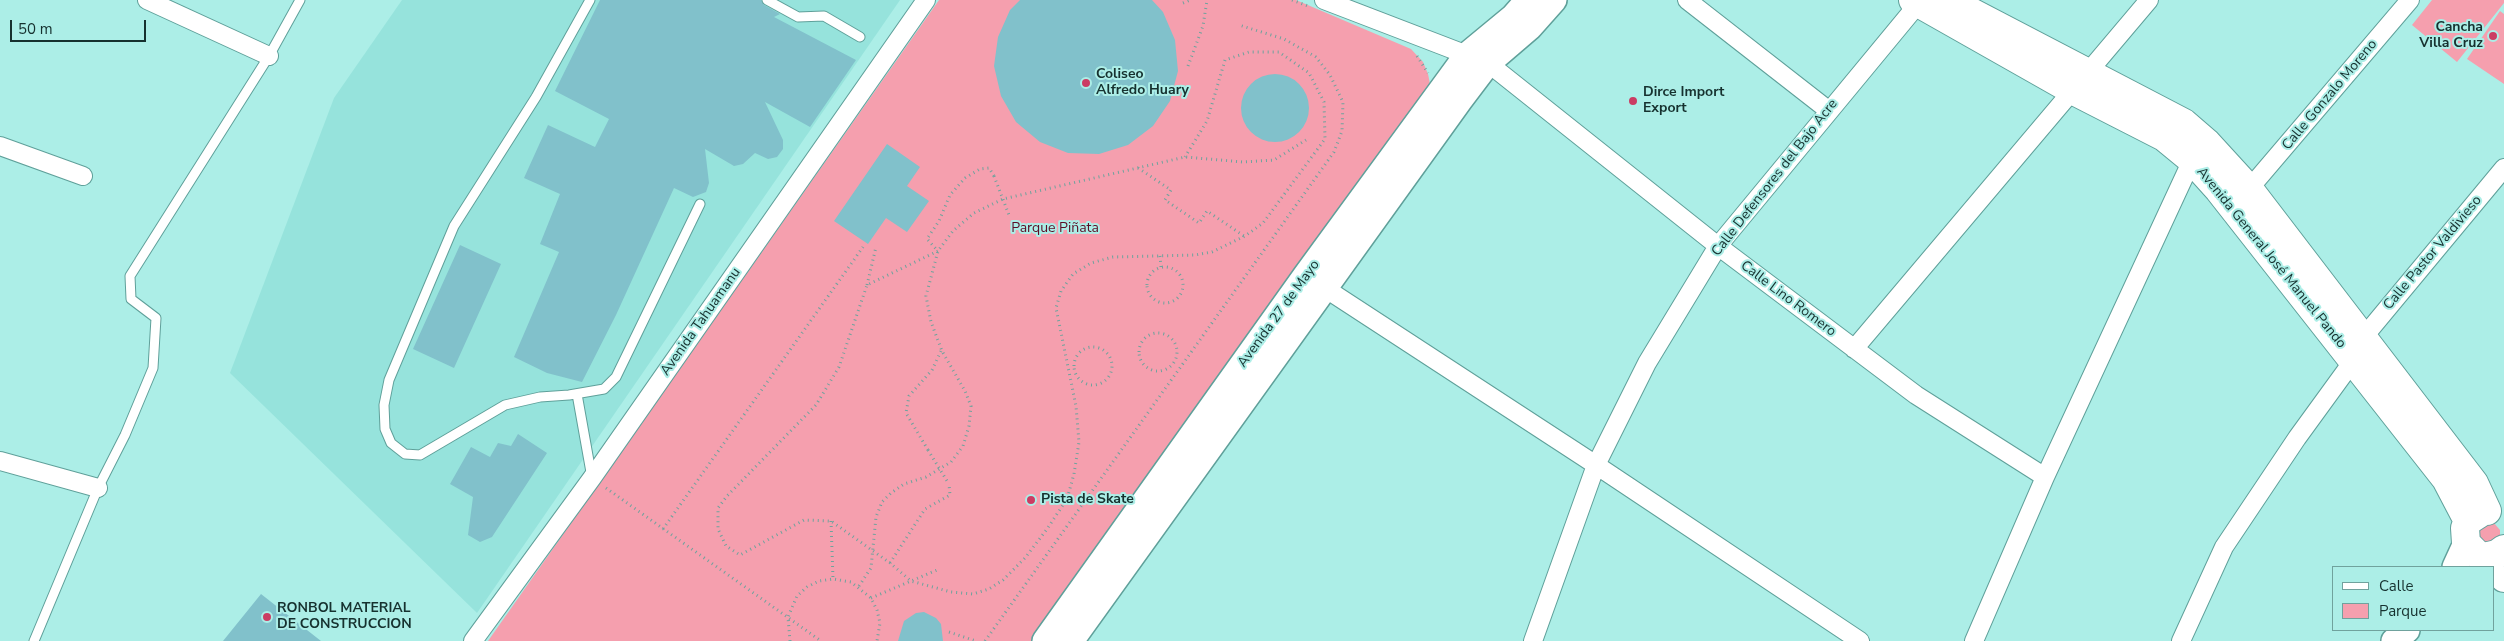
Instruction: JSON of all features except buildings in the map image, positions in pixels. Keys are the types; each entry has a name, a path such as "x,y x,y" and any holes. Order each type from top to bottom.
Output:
{"main road":[{"name":"Avenida 27 de Mayo","path":"1477,59 1530,27 1554,0"},
{"name":"Avenida General José Manuel Pando","path":"1948,0 2079,81 2164,137 2192,160 2358,350"},
{"name":"Avenida General José Manuel Pando","path":"1915,2 2079,81 2184,123 2229,164 2249,189 2446,479 2484,547"},
{"name":"Avenida 27 de Mayo","path":"1045,641 1315,282 1519,3"},
{"name":"Avenida 27 de Mayo","path":"1071,641 1315,282"},
{"path":"2394,641 2406,631"}],"street":[{"path":"147,0 269,56"},
{"name":"Avenida Tahuamanu","path":"473,641 592,478 926,0"},
{"path":"1324,0 1477,59"},
{"path":"1687,0 1828,110"},
{"path":"1854,349 2149,0"},
{"name":"Calle Gonzalo Moreno","path":"2249,189 2410,0"},
{"name":"Calle Defensores del Bajo Acre","path":"1533,641 1596,465 1647,363 1718,246 1915,2"},
{"name":"Calle Lino Romero","path":"1477,59 1718,246 1916,395 2046,477"},
{"path":"0,146 83,176"},
{"path":"1974,641 2046,477 2192,160"},
{"name":"Calle Pastor Valdivieso","path":"2181,641 2224,547 2297,438 2358,350 2504,168"},
{"path":"1315,282 1596,465 1860,641"},
{"path":"0,461 98,488"}],"lane":[{"path":"34,641 98,488 125,435 153,368 156,318 131,299 130,276 269,56 300,0"},
{"path":"590,0 536,97 454,226 389,380 384,405 385,429 391,443 405,454 420,455 505,405 540,397 604,389 616,377 700,204"},
{"path":"766,0 798,17 824,16 860,37"},
{"path":"576,394 592,478"}],"path":[{"path":"1184,3 1190,0"},
{"path":"1188,66 1203,26 1207,0"},
{"path":"985,641 1334,152 1342,131 1344,102 1330,75 1316,57 1284,40 1239,25"},
{"path":"876,247 868,285 839,367 816,405 727,496 718,508 718,529 726,546 740,555 804,520 831,521 890,563 911,581 951,592 973,594 988,589 1003,580 1026,558 1048,529 1067,499 1079,442 1076,406 1056,308 1061,292 1072,274 1091,263 1113,257 1195,255 1212,252 1244,236 1263,223 1325,139 1324,102 1309,73 1279,52 1249,52 1225,60 1207,121 1185,157"},
{"path":"859,586 871,568 876,517 882,502 904,484 926,477 951,462 963,446 971,406 965,390 942,350 931,322 926,296 930,274 938,251 953,231 974,213 1003,199 1185,157 1244,162 1274,160 1306,140"},
{"path":"938,251 927,239 939,221 950,195 966,178 980,169 989,168 1009,215"},
{"path":"1138,168 1171,190 1165,200 1199,223 1207,211 1244,236"},
{"path":"663,529 863,247"},
{"path":"868,285 938,251"},
{"path":"1160,256 1160,267"},
{"path":"1160,267 1172,268 1178,271 1183,282 1183,288 1178,298 1168,304 1156,302 1151,298 1146,286 1150,274 1160,267"},
{"path":"1153,334 1165,335 1170,338 1176,349 1174,361 1171,366 1161,371 1149,369 1139,356 1143,341 1153,334"},
{"path":"1089,347 1101,348 1112,362 1107,379 1096,384 1085,382 1080,378 1075,366 1078,354 1089,347"},
{"path":"890,563 925,509 950,495 949,484 906,413 909,396 932,370 942,350"},
{"path":"1174,361 1181,365"},
{"path":"1068,366 1075,366"},
{"path":"592,478 821,641"},
{"path":"831,521 833,579"},
{"path":"871,598 937,570"},
{"path":"790,641 788,617 797,596 807,587 819,581 833,579 859,586 871,598 877,610 880,623 876,641"},
{"path":"949,632 976,641"}],"shaded area":[{"path":"402,0 900,0 477,613 230,373 334,98"}],"green space":[{"name":"Parque Piñata","path":"939,0 1296,0 1411,49 1423,62 1428,74 1432,94 1036,641 488,641"},
{"path":"2432,0 2504,0 2504,3 2457,62 2412,25"},
{"name":"Cancha Villa Cruz","path":"2500,11 2504,14 2504,84 2467,59"},
{"path":"2493,522 2500,530 2500,539 2481,544 2476,529"}],"place":[{"name":"Cancha Villa Cruz","path":"2493,36"},
{"name":"Coliseo Alfredo Huary","path":"1086,83"},
{"name":"Dirce Import Export","path":"1633,101"},
{"name":"Pista de Skate","path":"1031,500"},
{"name":"RONBOL MATERIAL DE CONSTRUCCION","path":"267,617"}]}
